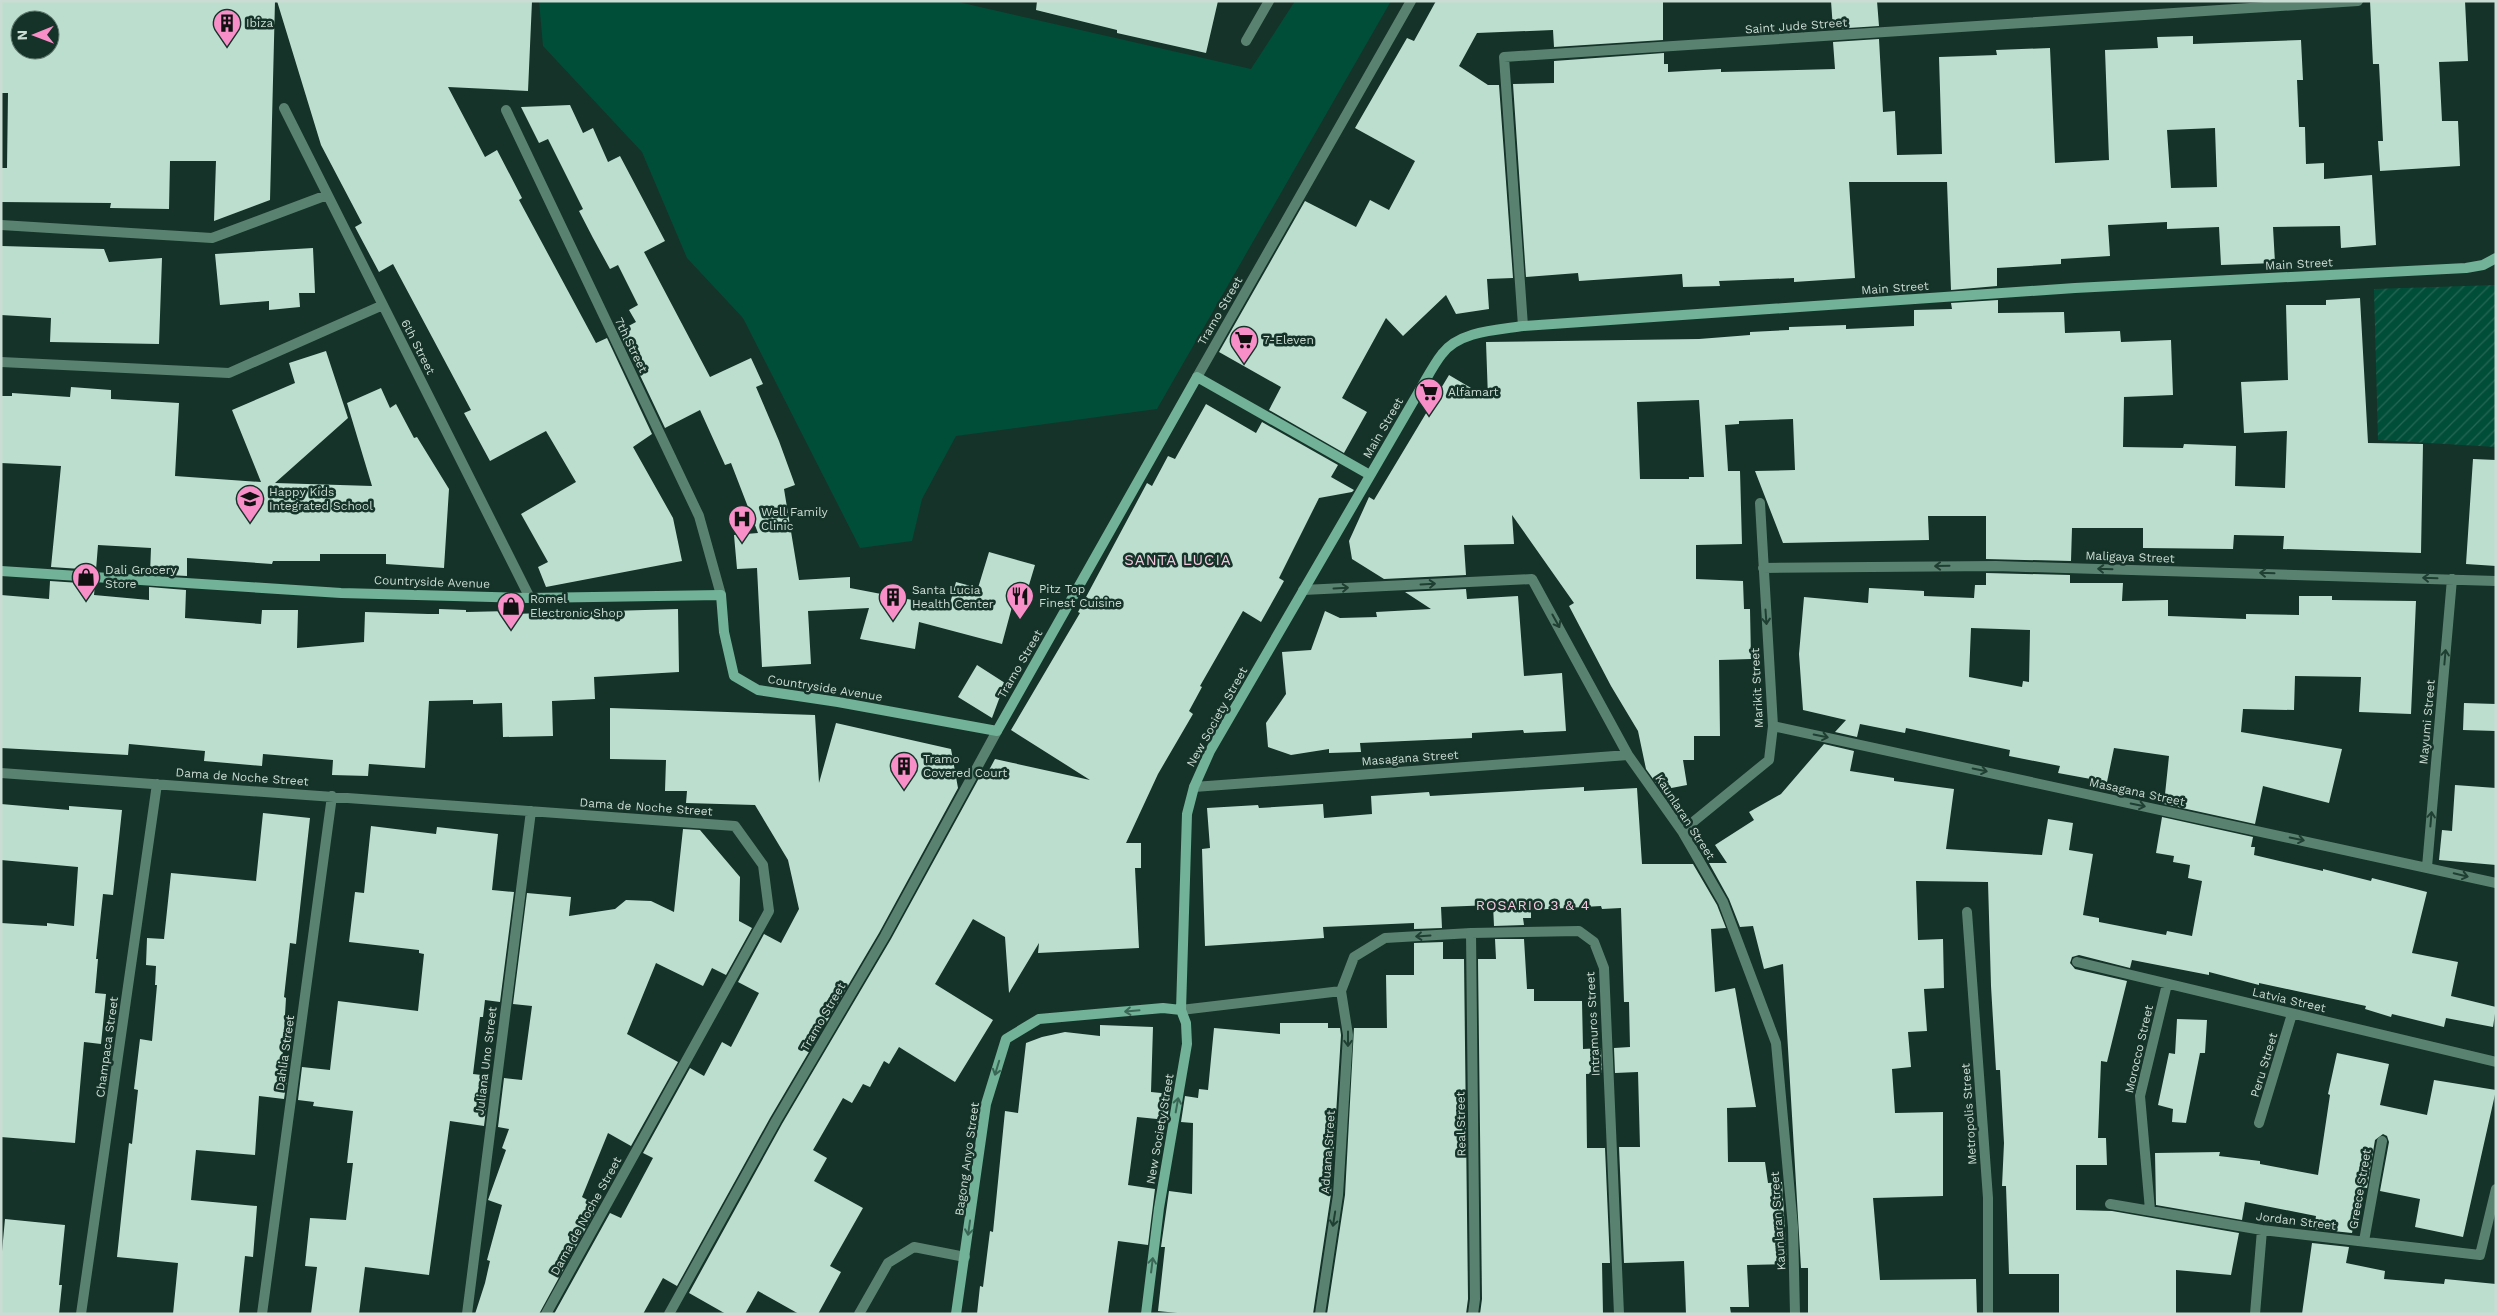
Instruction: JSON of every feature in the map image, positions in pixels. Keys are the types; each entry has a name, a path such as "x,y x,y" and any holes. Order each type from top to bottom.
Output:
{"street":[{"path":"1246,41 1269,1"},
{"name":"Tramo Street","path":"669,1314 776,1121 885,936 997,731 1410,1"},
{"name":"Saint Jude Street","path":"1523,326 1504,58 2358,1"},
{"name":"6th Street","path":"284,108 530,598"},
{"name":"7th Street","path":"506,110 699,516 721,595"},
{"path":"1,225 212,238 327,195"},
{"name":"Main Street","path":"1370,475 1443,352 1457,341 1477,334 1523,326 2076,288 2466,268 2483,264 2496,258"},
{"path":"1,362 229,373 383,305"},
{"path":"1197,377 1370,475"},
{"name":"New Society Street","path":"1146,1314 1159,1208 1187,1044 1186,1023 1181,1010 1187,814 1194,787 1210,752 1370,475"},
{"name":"Marikit Street","path":"1682,831 1769,760 1773,726 1760,503"},
{"name":"Maligaya Street","path":"1763,568 1996,566 2496,581"},
{"name":"Countryside Avenue","path":"1,571 341,593 530,598 721,595 724,632 734,676 758,690 838,702 997,731"},
{"name":"Kaunlaran Street","path":"1303,590 1532,579 1628,755 1682,831 1723,902 1776,1044 1793,1227 1795,1314"},
{"name":"Mayumi Street","path":"2427,867 2452,579"},
{"name":"Masagana Street","path":"1773,726 2496,883"},
{"name":"Masagana Street","path":"1194,787 1628,755"},
{"name":"Dama de Noche Street","path":"1,772 735,826 763,865 769,911 546,1314"},
{"name":"Champaca Street","path":"81,1314 158,784"},
{"name":"Dahlia Street","path":"262,1314 332,796"},
{"name":"Juliana Uno Street","path":"467,1314 531,811"},
{"name":"Metropolis Street","path":"1967,912 1988,1198 1988,1314"},
{"name":"Intramuros Street","path":"1341,991 1354,958 1385,938 1471,933 1579,931 1594,942 1604,968 1619,1314"},
{"name":"Real Street","path":"1471,933 1475,1299 1473,1314"},
{"name":"Latvia Street","path":"2077,962 2496,1062"},
{"name":"Morocco Street","path":"2150,1210 2140,1096 2168,984"},
{"path":"1181,1010 1341,991"},
{"name":"Aduana Street","path":"1320,1314 1338,1195 1348,1035 1341,991"},
{"name":"Bagong Anyo Street","path":"956,1314 986,1104 1006,1039 1039,1019 1163,1008 1181,1010"},
{"name":"Peru Street","path":"2259,1124 2292,1014"},
{"name":"Greece Street","path":"2364,1241 2382,1141"},
{"name":"Jordan Street","path":"2110,1204 2262,1230 2480,1255 2496,1189"},
{"path":"2255,1314 2262,1230"},
{"path":"859,1314 888,1263 914,1247 965,1257"}],"green space":[{"path":"539,1 954,1 1251,69 1295,1 1391,1 1157,409 956,436 922,499 912,541 860,548 743,318 687,258 642,152 543,46"},
{"path":"2496,285 2496,447 2378,440 2374,289"}],"building":[{"path":"1,1 275,1 270,200 214,221 216,161 170,161 169,209 110,208 111,203 1,202 1,168 7,168 8,93 1,93"},
{"path":"277,1 532,1 528,91 448,87 485,157 497,150 522,198 519,200 596,343 607,338 652,434 633,447 673,518 682,561 546,587 538,567 548,562 521,514 576,482 546,431 490,461 464,413 471,410 393,264 379,272 355,227 362,223 321,145"},
{"path":"1037,1 1218,1 1206,53 1117,33 1117,30 1036,10"},
{"path":"1436,1 1663,1 1663,40 1554,47 1553,30 1477,33 1459,66 1488,85 1499,85 1513,278 1487,279 1489,309 1456,314 1446,295 1403,336 1386,318 1342,398 1367,412 1344,453 1269,410 1281,387 1219,352 1305,201 1356,227 1370,200 1389,210 1415,161 1355,128 1407,38 1414,41"},
{"path":"1831,1 1877,1 1879,26 1833,29"},
{"path":"2370,1 2465,1 2468,61 2439,62 2442,121 2458,121 2460,166 2380,171 2378,141 2383,141 2379,64 2373,64"},
{"path":"2193,36 2193,44 2301,40 2303,80 2297,80 2299,127 2305,127 2306,164 2324,163 2324,179 2372,175 2376,245 2341,248 2340,226 2273,227 2275,263 2221,265 2219,227 2167,229 2167,222 2108,225 2110,256 2061,259 2061,264 1997,268 1997,286 1951,290 1947,182 1849,182 1855,278 1794,282 1794,278 1719,281 1720,286 1683,287 1682,274 1579,281 1578,273 1526,277 1513,84 1554,83 1554,61 1664,53 1664,64 1668,64 1668,72 1721,69 1721,72 1835,69 1833,42 1879,39 1883,112 1895,111 1897,155 1942,154 1939,57 1997,55 1996,50 2050,48 2055,163 2109,160 2105,50 2158,48 2157,37","holes":["2215,128 2217,187 2171,188 2167,130"]},
{"path":"570,105 583,133 593,128 608,162 620,156 665,241 644,252 710,377 751,358 763,384 756,387 795,485 784,489 799,580 850,577 850,588 949,607 956,582 978,588 989,552 1035,565 1026,595 1016,592 1002,644 919,622 915,649 860,639 869,608 808,611 811,664 762,667 757,568 737,569 734,535 758,533 731,463 725,465 700,410 665,428 619,331 636,322 629,310 638,305 618,265 610,269 593,238 579,211 583,209 548,139 539,143 521,107"},
{"path":"2,246 104,249 109,262 162,258 159,344 50,342 51,318 1,315"},
{"path":"313,248 315,293 299,293 300,307 269,310 269,301 220,305 215,254"},
{"path":"2360,298 2368,443 2423,444 2421,553 2283,549 2284,536 2234,535 2233,549 2143,548 2143,528 2072,528 2071,561 1986,559 1986,516 1928,516 1929,540 1783,543 1755,471 1795,470 1793,419 1739,421 1739,424 1725,425 1728,471 1740,471 1742,544 1696,545 1696,579 1743,581 1744,609 1750,609 1751,659 1719,660 1720,736 1694,736 1694,760 1683,760 1687,785 1661,790 1646,769 1638,731 1611,686 1569,606 1574,603 1512,515 1514,544 1464,545 1466,575 1384,579 1352,559 1349,541 1369,497 1374,500 1449,375 1488,398 1486,342 1699,339 1750,335 1750,332 1789,330 1789,327 1846,325 1846,329 1914,326 1914,310 1952,309 1951,303 1998,300 1998,313 2064,312 2065,333 2120,331 2121,342 2171,340 2173,395 2124,397 2123,447 2183,448 2184,444 2236,446 2235,486 2285,488 2287,431 2244,433 2241,382 2288,380 2286,305 2326,305 2326,300","holes":["1699,400 1704,477 1689,477 1689,479 1640,479 1637,402"]},
{"path":"326,351 348,418 275,483 372,486 347,403 381,388 390,408 396,404 414,438 417,437 449,489 444,568 386,564 386,554 320,554 320,561 273,561 272,564 187,558 187,576 150,574 151,548 98,545 96,570 51,567 61,466 1,463 1,396 12,396 12,393 70,397 71,387 111,390 111,399 179,403 175,476 261,482 232,410 295,383 289,363"},
{"path":"1206,404 1256,433 1262,422 1338,465 1331,477 1354,490 1352,492 1319,498 1279,578 1284,581 1261,622 1243,611 1200,686 1202,687 1189,711 1193,714 1158,774 1126,843 1141,843 1141,868 1135,868 1139,948 1038,953 1039,943 1009,993 1005,937 973,919 935,984 993,1020 955,1082 899,1047 889,1064 884,1061 870,1087 863,1084 852,1103 843,1098 813,1150 827,1158 814,1181 863,1208 830,1266 841,1272 818,1314 799,1314 758,1291 745,1314 726,1314 689,1293 782,1124 891,939 984,769 988,772 995,759 1090,780 1011,730 1080,613 1078,612 1147,483 1152,486 1168,456 1175,459"},
{"path":"2473,459 2496,460 2496,566 2466,564"},
{"path":"1986,573 2070,575 2070,583 2123,583 2122,601 2168,600 2168,616 2246,619 2246,614 2299,615 2299,596 2332,596 2332,600 2416,601 2411,714 2359,712 2361,677 2295,676 2294,710 2243,709 2241,732 2342,749 2329,803 2263,786 2255,824 2164,804 2169,756 2114,748 2107,782 2058,773 2060,766 2009,756 2010,750 1906,728 1905,733 1860,724 1857,737 1835,732 1846,720 1803,710 1799,654 1804,597 1868,603 1869,588 1924,591 1924,596 1974,598 1975,585 1986,585","holes":["1971,628 2030,630 2029,682 2023,681 2022,687 1969,677"]},
{"path":"50,581 95,584 94,595 149,600 149,587 186,590 185,618 261,624 262,610 298,610 297,648 364,642 365,612 439,614 439,609 466,610 466,612 512,611 512,614 678,609 679,672 594,677 595,699 552,701 553,736 503,737 502,703 473,704 473,700 429,701 425,768 369,764 368,776 332,775 333,760 263,754 262,766 204,761 205,751 129,744 128,755 1,748 1,595 49,599"},
{"path":"1466,589 1467,599 1518,596 1524,676 1562,673 1566,731 1524,733 1523,730 1472,733 1472,738 1360,743 1361,752 1329,753 1329,749 1291,755 1268,747 1266,723 1286,694 1282,652 1311,650 1325,611 1340,618 1377,617 1376,612 1431,609 1405,592"},
{"path":"977,665 1005,683 992,718 958,697"},
{"path":"2464,703 2496,704 2496,731 2463,730"},
{"path":"610,708 815,715 819,783 836,723 951,749 958,788 879,933 770,1118 677,1286 663,1278 643,1314 554,1314 610,1213 621,1218 653,1158 643,1153 690,1068 704,1076 722,1042 731,1047 759,993 738,982 764,934 781,943 799,909 788,860 755,805 686,803 687,791 665,791 666,760 610,759"},
{"path":"1824,744 1854,751 1850,771 1894,778 1894,781 1954,789 1946,849 2042,855 2048,819 2073,823 2069,850 2093,854 2083,915 2099,918 2099,922 2166,935 2167,931 2192,936 2202,881 2188,878 2190,865 2173,862 2174,856 2156,853 2162,817 2253,837 2251,847 2255,847 2254,855 2371,881 2372,878 2427,892 2412,953 2458,962 2451,996 2496,1007 2493,1027 2446,1018 2444,1027 2392,1014 2391,1017 2365,1009 2366,1006 2259,983 2259,985 2209,972 2209,975 2132,960 2130,968 2079,955 2072,957 2070,963 2075,969 2127,981 2107,1062 2101,1061 2098,1138 2106,1138 2107,1165 2076,1165 2076,1210 2112,1211 2239,1233 2231,1275 2176,1270 2176,1313 2059,1314 2059,1274 2009,1274 2006,1186 2002,1186 2004,1143 2000,1070 1996,1070 1991,986 1988,882 1916,881 1918,940 1943,939 1944,988 1924,989 1927,1031 1908,1032 1911,1067 1892,1069 1895,1113 1943,1112 1943,1196 1873,1198 1880,1280 1976,1279 1977,1314 1808,1314 1808,1268 1801,1268 1783,964 1764,969 1753,926 1740,927 1729,899 1709,863 1727,863 1715,845 1754,820 1749,812 1781,794"},
{"path":"2455,785 2496,788 2496,865 2439,860 2442,830 2452,831"},
{"path":"1584,787 1584,791 1637,788 1642,864 1693,864 1717,905 1726,928 1711,929 1715,992 1735,988 1756,1107 1727,1108 1728,1162 1765,1162 1768,1183 1782,1182 1787,1264 1747,1265 1749,1307 1730,1307 1731,1314 1686,1314 1684,1261 1624,1263 1619,1147 1640,1147 1638,1072 1615,1073 1614,1048 1630,1047 1629,1002 1624,1002 1621,908 1602,909 1601,906 1531,910 1531,918 1523,918 1524,925 1494,926 1493,905 1441,907 1442,928 1414,929 1414,923 1323,927 1324,938 1205,946 1202,849 1210,848 1207,808 1258,805 1259,808 1323,804 1324,818 1372,814 1371,796 1429,792 1430,796"},
{"path":"1,804 69,810 69,806 122,810 113,895 103,894 96,959 98,959 95,993 106,994 101,1044 84,1042 75,1143 1,1137 1,923 47,926 47,923 74,926 78,867 1,860"},
{"path":"263,813 310,818 296,944 290,943 284,997 286,998 282,1065 289,1066 284,1099 259,1096 255,1155 196,1150 191,1200 257,1206 253,1257 245,1256 239,1314 173,1314 178,1263 117,1257 129,1143 132,1144 138,1090 134,1089 140,1039 152,1041 157,985 155,985 156,966 146,965 147,938 164,939 171,873 256,881"},
{"path":"371,826 436,834 437,827 498,834 492,890 514,892 500,1002 485,1000 483,1017 480,1017 473,1074 490,1076 484,1126 450,1121 429,1275 365,1267 359,1314 311,1314 317,1267 305,1266 310,1218 346,1220 353,1163 347,1163 353,1111 313,1106 314,1102 298,1100 302,1067 330,1070 338,1001 418,1011 424,954 419,953 419,950 349,942 355,892 364,893"},
{"path":"683,829 700,830 740,877 739,921 752,928 726,975 712,968 703,986 656,963 627,1034 678,1062 631,1146 608,1133 582,1197 598,1206 539,1314 475,1314 485,1283 490,1261 487,1260 502,1205 488,1200 506,1150 502,1148 509,1129 498,1127 504,1078 522,1080 532,1006 513,1004 527,893 571,897 569,916 615,909 626,900 651,901 674,912"},
{"path":"1495,939 1524,939 1527,989 1534,989 1534,1001 1582,1001 1583,1049 1601,1048 1602,1073 1586,1074 1587,1148 1605,1148 1610,1263 1602,1263 1603,1314 1480,1314 1482,1299 1478,959 1496,959"},
{"path":"1443,942 1443,959 1464,959 1468,1299 1466,1314 1327,1314 1345,1195 1354,1028 1387,1028 1386,975 1414,975 1414,943"},
{"path":"2177,1019 2207,1020 2205,1053 2200,1053 2186,1123 2172,1122 2173,1109 2158,1105 2169,1053 2175,1054"},
{"path":"1280,1023 1328,1023 1328,1028 1340,1028 1341,1035 1331,1194 1313,1314 1187,1314 1158,1311 1165,1247 1161,1247 1169,1191 1192,1194 1193,1123 1181,1122 1185,1096 1198,1098 1199,1089 1208,1090 1214,1028 1280,1034"},
{"path":"1100,1025 1153,1027 1151,1092 1171,1094 1167,1120 1137,1117 1128,1185 1155,1189 1148,1245 1118,1241 1108,1314 977,1314 980,1286 983,1287 990,1231 993,1232 1005,1111 1018,1113 1026,1043 1065,1032 1100,1036"},
{"path":"2337,1053 2389,1064 2380,1105 2427,1115 2434,1080 2496,1090 2463,1237 2415,1227 2420,1199 2380,1191 2389,1142 2387,1136 2383,1134 2375,1140 2367,1188 2361,1187 2352,1233 2314,1229 2316,1216 2245,1202 2242,1220 2156,1205 2155,1153 2220,1152 2219,1156 2260,1161 2260,1164 2318,1175 2330,1095 2328,1094"},
{"path":"5,1219 65,1225 59,1285 62,1285 59,1314 1,1314 1,1262"},
{"path":"2312,1243 2349,1247 2346,1263 2385,1271 2384,1279 2444,1284 2445,1279 2496,1284 2495,1314 2302,1314"}],"place":[{"name":"Ibiza","path":"227,47"},
{"name":"7-Eleven","path":"1244,364"},
{"name":"Alfamart","path":"1429,416"},
{"name":"Happy Kids Integrated School","path":"250,523"},
{"name":"Well Family Clinic","path":"742,543"},
{"name":"Dali Grocery Store","path":"86,601"},
{"name":"Pitz Top Finest Cuisine","path":"1020,620"},
{"name":"Santa Lucia Health Center","path":"893,621"},
{"name":"Romel Electronic Shop","path":"511,630"},
{"name":"Tramo Covered Court","path":"904,790"}],"district":[{"name":"SANTA LUCIA","path":"1178,560"},
{"name":"ROSARIO 3 & 4","path":"1533,905"}]}
